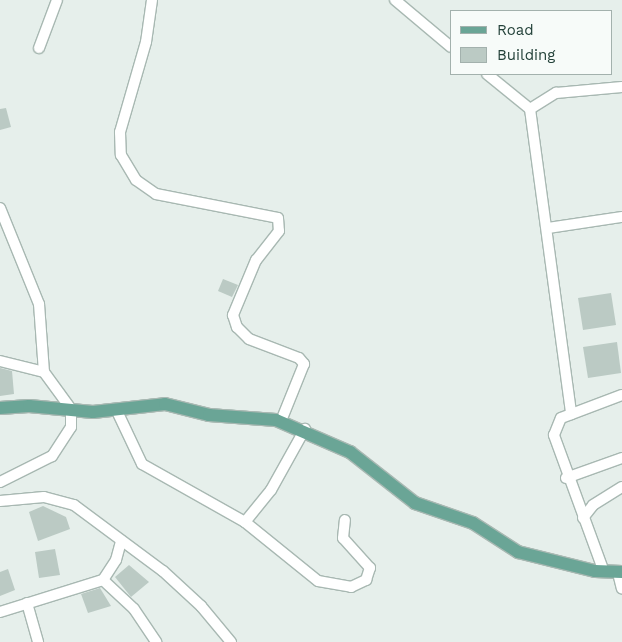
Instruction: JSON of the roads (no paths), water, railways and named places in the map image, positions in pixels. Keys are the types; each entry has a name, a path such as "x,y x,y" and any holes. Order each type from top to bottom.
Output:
{"main road":[{"path":"0,408 116,410 165,404 209,415 281,421 305,429 357,456 415,503 474,523 518,552 604,572 621,579"}],"street":[{"path":"39,48 57,0"},
{"path":"152,0 146,42 120,132 121,155 136,180 156,194 278,218 279,231 256,260 233,315 237,327 249,339 296,356 304,364 281,421"},
{"path":"395,0 450,46"},
{"path":"488,75 530,109 548,228 571,414"},
{"path":"530,109 556,93 622,87"},
{"path":"0,208 39,304 44,372 71,409 71,427 64,443 33,468 0,482"},
{"path":"548,228 622,217"},
{"path":"0,361 44,372"},
{"path":"604,572 566,478 554,435 561,418 622,395"},
{"path":"116,410 142,464 245,522 318,581 351,587 368,576 370,564 343,538 345,520"},
{"path":"245,522 271,490 305,429"},
{"path":"566,478 622,458"},
{"path":"583,518 594,505 622,488"},
{"path":"0,501 44,497 74,505 121,540 201,606 230,642"},
{"path":"0,612 103,580 116,560 121,540"},
{"path":"103,580 134,609 156,642"},
{"path":"27,603 38,642"}]}
